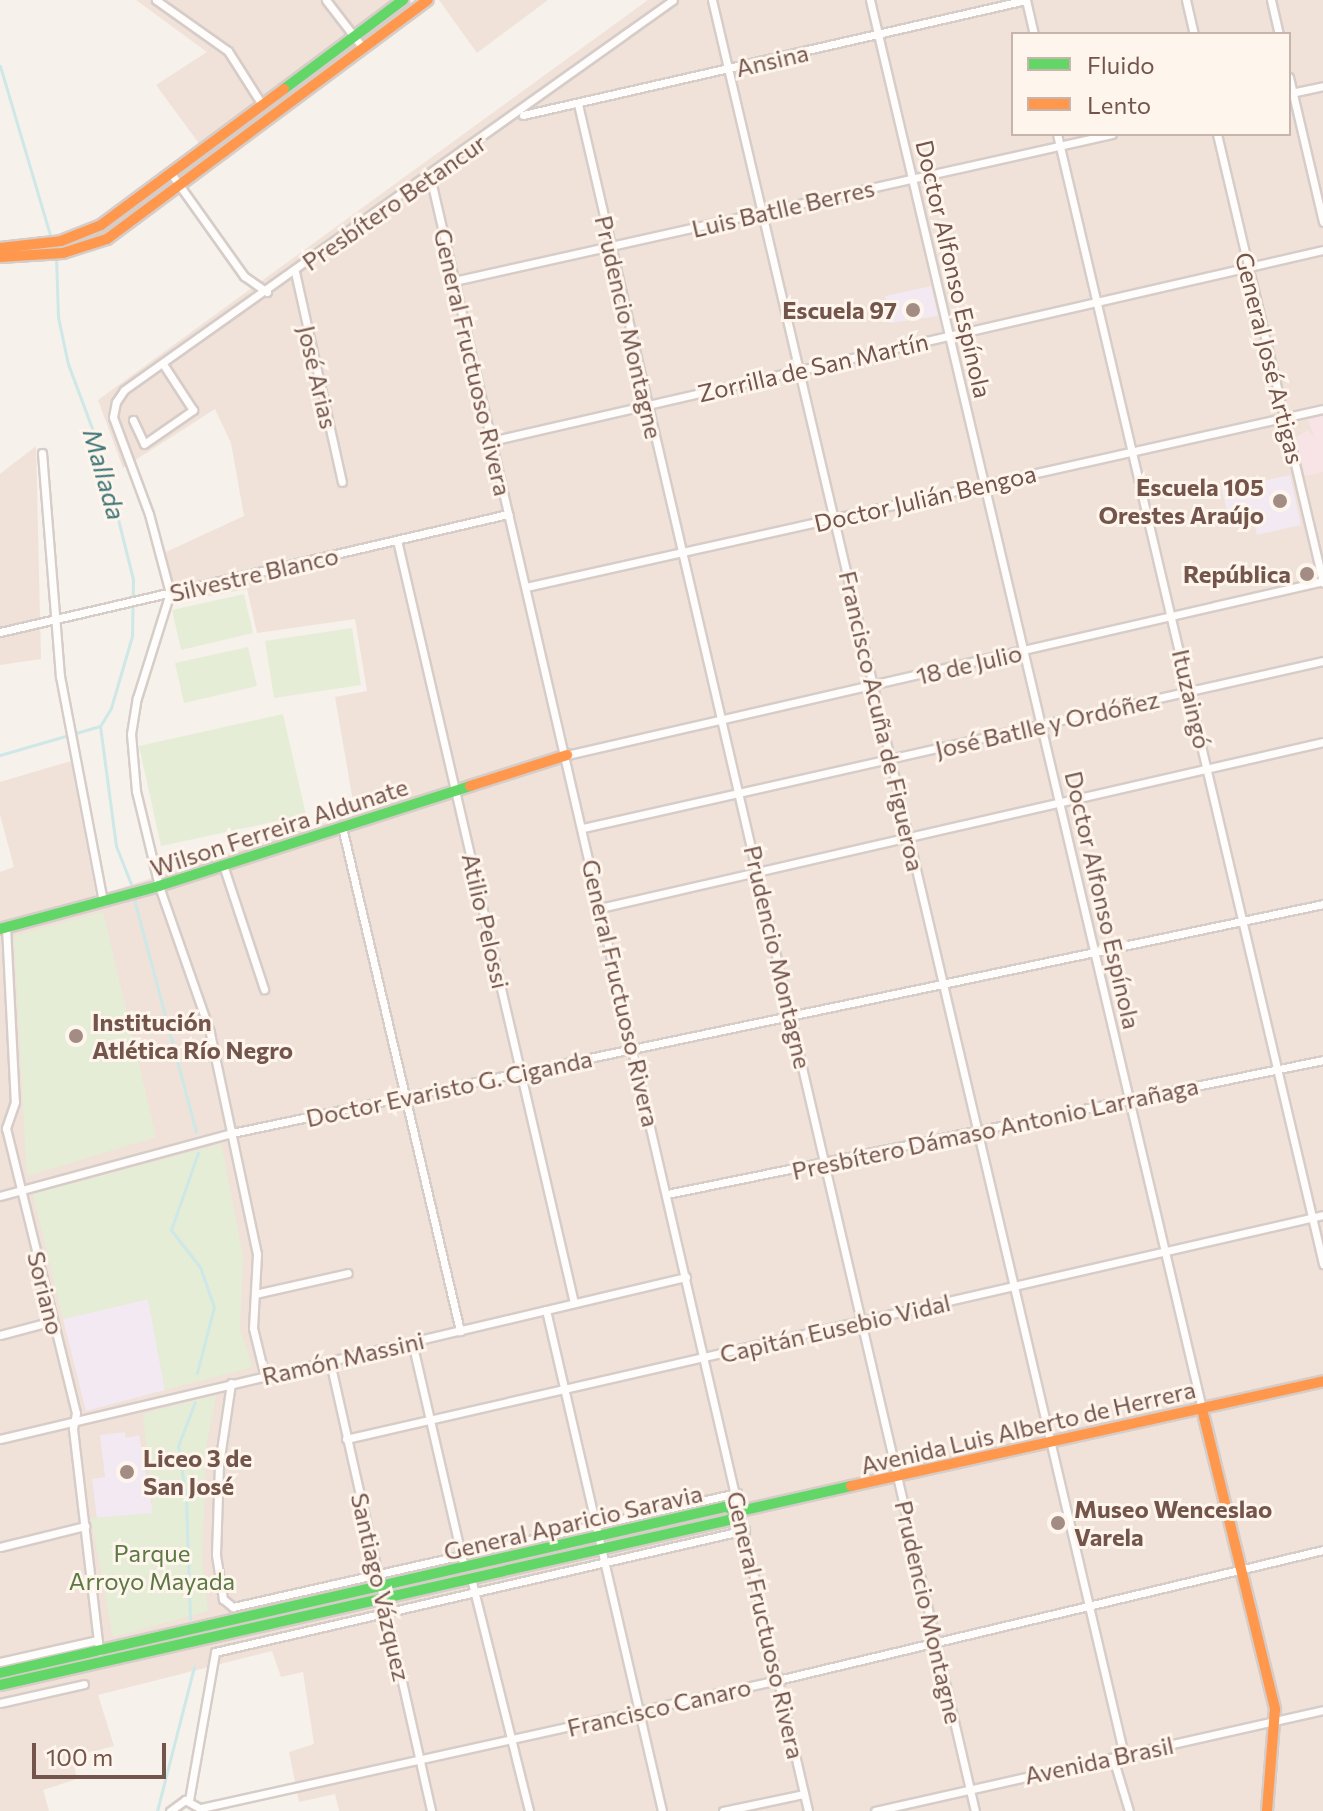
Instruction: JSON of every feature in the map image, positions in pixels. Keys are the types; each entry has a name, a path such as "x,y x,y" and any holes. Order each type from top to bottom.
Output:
{"street":[{"path":"156,0 228,51 261,103"},
{"path":"326,0 363,48"},
{"path":"0,257 44,256 101,225 403,0"},
{"path":"0,248 41,244 62,247 107,239 428,0"},
{"name":"Presbítero Betancur","path":"170,593 149,514 113,417 116,402 163,364 516,116 673,0"},
{"name":"Francisco Acuña de Figueroa","path":"712,0 1124,1755"},
{"name":"Doctor Alfonso Espínola","path":"870,0 1276,1721 1267,1811"},
{"path":"1026,0 1034,32"},
{"name":"Ansina","path":"516,116 1026,0"},
{"path":"1186,0 1194,32"},
{"path":"1271,0 1279,32"},
{"path":"1323,86 1291,93 1323,222"},
{"name":"Prudencio Montagne","path":"578,104 827,1164 975,1811"},
{"name":"Ituzaingó","path":"1058,136 1323,1264"},
{"name":"Luis Batlle Berres","path":"454,281 1103,136"},
{"name":"General José Artigas","path":"1217,136 1323,581"},
{"path":"170,172 244,276 267,292"},
{"name":"General Fructuoso Rivera","path":"430,176 567,755 808,1811"},
{"name":"Zorrilla de San Martín","path":"491,441 1323,250"},
{"name":"José Arias","path":"295,272 342,482"},
{"path":"133,420 144,444 193,410 163,364"},
{"name":"Doctor Julián Bengoa","path":"526,587 1323,409"},
{"path":"42,453 71,738 103,902"},
{"name":"Silvestre Blanco","path":"0,632 508,514"},
{"name":"Atilio Pelossi","path":"397,540 574,1303"},
{"name":"18 de Julio","path":"567,755 1323,581"},
{"path":"170,593 131,734 136,791 159,886 210,1032 257,1254 253,1328 265,1377"},
{"name":"José Batlle y Ordóñez","path":"583,828 1323,661"},
{"path":"600,908 1323,742"},
{"name":"Wilson Ferreira Aldunate","path":"3,928 159,886 567,755"},
{"path":"342,827 460,1331"},
{"path":"223,865 264,989"},
{"name":"Doctor Evaristo G. Ciganda","path":"0,1196 232,1133 1323,904"},
{"name":"Soriano","path":"3,928 15,1102 3,1128 53,1321 75,1421 99,1650"},
{"name":"Presbítero Dámaso Antonio Larrañaga","path":"667,1194 827,1164 978,1129 1323,1060"},
{"name":"Capitán Eusebio Vidal","path":"346,1439 1323,1215"},
{"path":"255,1294 348,1273"},
{"name":"Ramón Massini","path":"0,1439 686,1277"},
{"path":"546,1310 602,1563 662,1811"},
{"path":"0,1335 53,1321"},
{"path":"412,1342 464,1567"},
{"name":"Santiago Vázquez","path":"330,1362 431,1811"},
{"name":"Avenida Luis Alberto de Herrera","path":"740,1511 1323,1381"},
{"name":"General Aparicio Saravia","path":"231,1383 219,1464 216,1555 223,1599 233,1607 737,1493"},
{"name":"General Aparicio Saravia","path":"383,1592 464,1567 729,1520 740,1511"},
{"path":"0,1547 85,1526"},
{"name":"General Aparicio Saravia","path":"189,1800 212,1659 223,1650 745,1530"},
{"name":"General Aparicio Saravia","path":"0,1673 383,1592 471,1578 598,1543"},
{"name":"Francisco Canaro","path":"201,1810 778,1680 1323,1550"},
{"path":"471,1578 529,1811"},
{"name":"General Aparicio Saravia","path":"0,1662 99,1650"},
{"name":"General Aparicio Saravia","path":"0,1685 99,1650"},
{"path":"0,1703 84,1684"},
{"name":"Avenida Brasil","path":"875,1811 1323,1710"},
{"path":"1113,1758 1129,1811"},
{"path":"723,1811 804,1794"},
{"path":"170,1811 180,1801 189,1800 201,1810"},
{"path":"915,1801 918,1811"},
{"path":"215,1811 227,1802"}],"shaded area":[{"path":"136,0 408,0 209,157 156,85 207,52"},
{"path":"439,0 548,0 477,53"},
{"path":"648,0 1323,0 1323,1811 339,1811 335,1794 299,1802 289,1752 314,1744 303,1672 281,1677 272,1651 98,1695 114,1746 72,1757 77,1779 43,1790 49,1811 0,1811 0,872 14,867 0,815 0,782 71,761 96,896 355,813 335,697 367,691 355,619 257,633 247,589 176,602 166,552 244,516 231,443 215,409 123,468 98,400"},
{"name":"Escuela 97","path":"931,286 938,316 891,323 885,296"},
{"path":"1323,416 1323,472 1305,476 1296,438 1308,430 1315,439 1308,420"},
{"path":"36,446 41,659 0,665 0,474"},
{"path":"1290,475 1301,525 1257,535 1251,510 1228,515 1222,490"},
{"path":"148,1299 165,1390 86,1411 63,1319"},
{"name":"Liceo 3 de San José","path":"125,1432 126,1438 139,1435 153,1513 97,1519 92,1479 105,1477 100,1435"}],"green space":[{"path":"244,594 253,633 181,650 172,610"},
{"path":"352,628 361,685 274,698 265,641"},
{"path":"248,647 257,686 184,703 175,663"},
{"path":"283,714 306,815 161,846 139,746"},
{"name":"Institución Atlética Río Negro","path":"103,912 156,1137 27,1176 14,936"},
{"path":"221,1144 243,1257 240,1329 252,1367 165,1390 148,1299 63,1319 33,1194"},
{"name":"Parque Arroyo Mayada","path":"216,1395 206,1448 202,1563 208,1611 113,1637 91,1518 153,1513 143,1414"}],"waterway":[{"name":"Mallada","path":"0,66 51,238"},
{"name":"Mallada","path":"56,257 58,317 68,364 102,455 133,579 132,636 111,708 100,726 116,846 131,884"},
{"path":"0,755 100,726"},
{"name":"Mallada","path":"134,899 196,1132"},
{"name":"Mallada","path":"197,1373 214,1307 200,1267 171,1230 198,1153"},
{"name":"Mallada","path":"190,1619 186,1498 178,1446 195,1402"},
{"name":"Mallada","path":"157,1811 194,1667"}],"traffic: fast":[{"path":"284,89 403,0"},
{"path":"0,929 159,886 470,786"},
{"path":"0,1673 725,1507 740,1511 851,1486"},
{"path":"0,1685 729,1520 740,1511"}],"traffic: slow":[{"path":"0,257 63,253 107,239 428,0"},
{"path":"0,248 61,241 101,225 284,89"},
{"path":"470,786 567,755"},
{"path":"851,1486 1323,1381"},
{"path":"1202,1409 1275,1709 1267,1811"}],"place":[{"name":"Escuela 97","path":"913,310"},
{"name":"Escuela 105 Orestes Araújo","path":"1280,501"},
{"name":"República","path":"1307,574"},
{"name":"Institución Atlética Río Negro","path":"76,1036"},
{"name":"Liceo 3 de San José","path":"127,1472"},
{"name":"Museo Wenceslao Varela","path":"1058,1523"}]}
